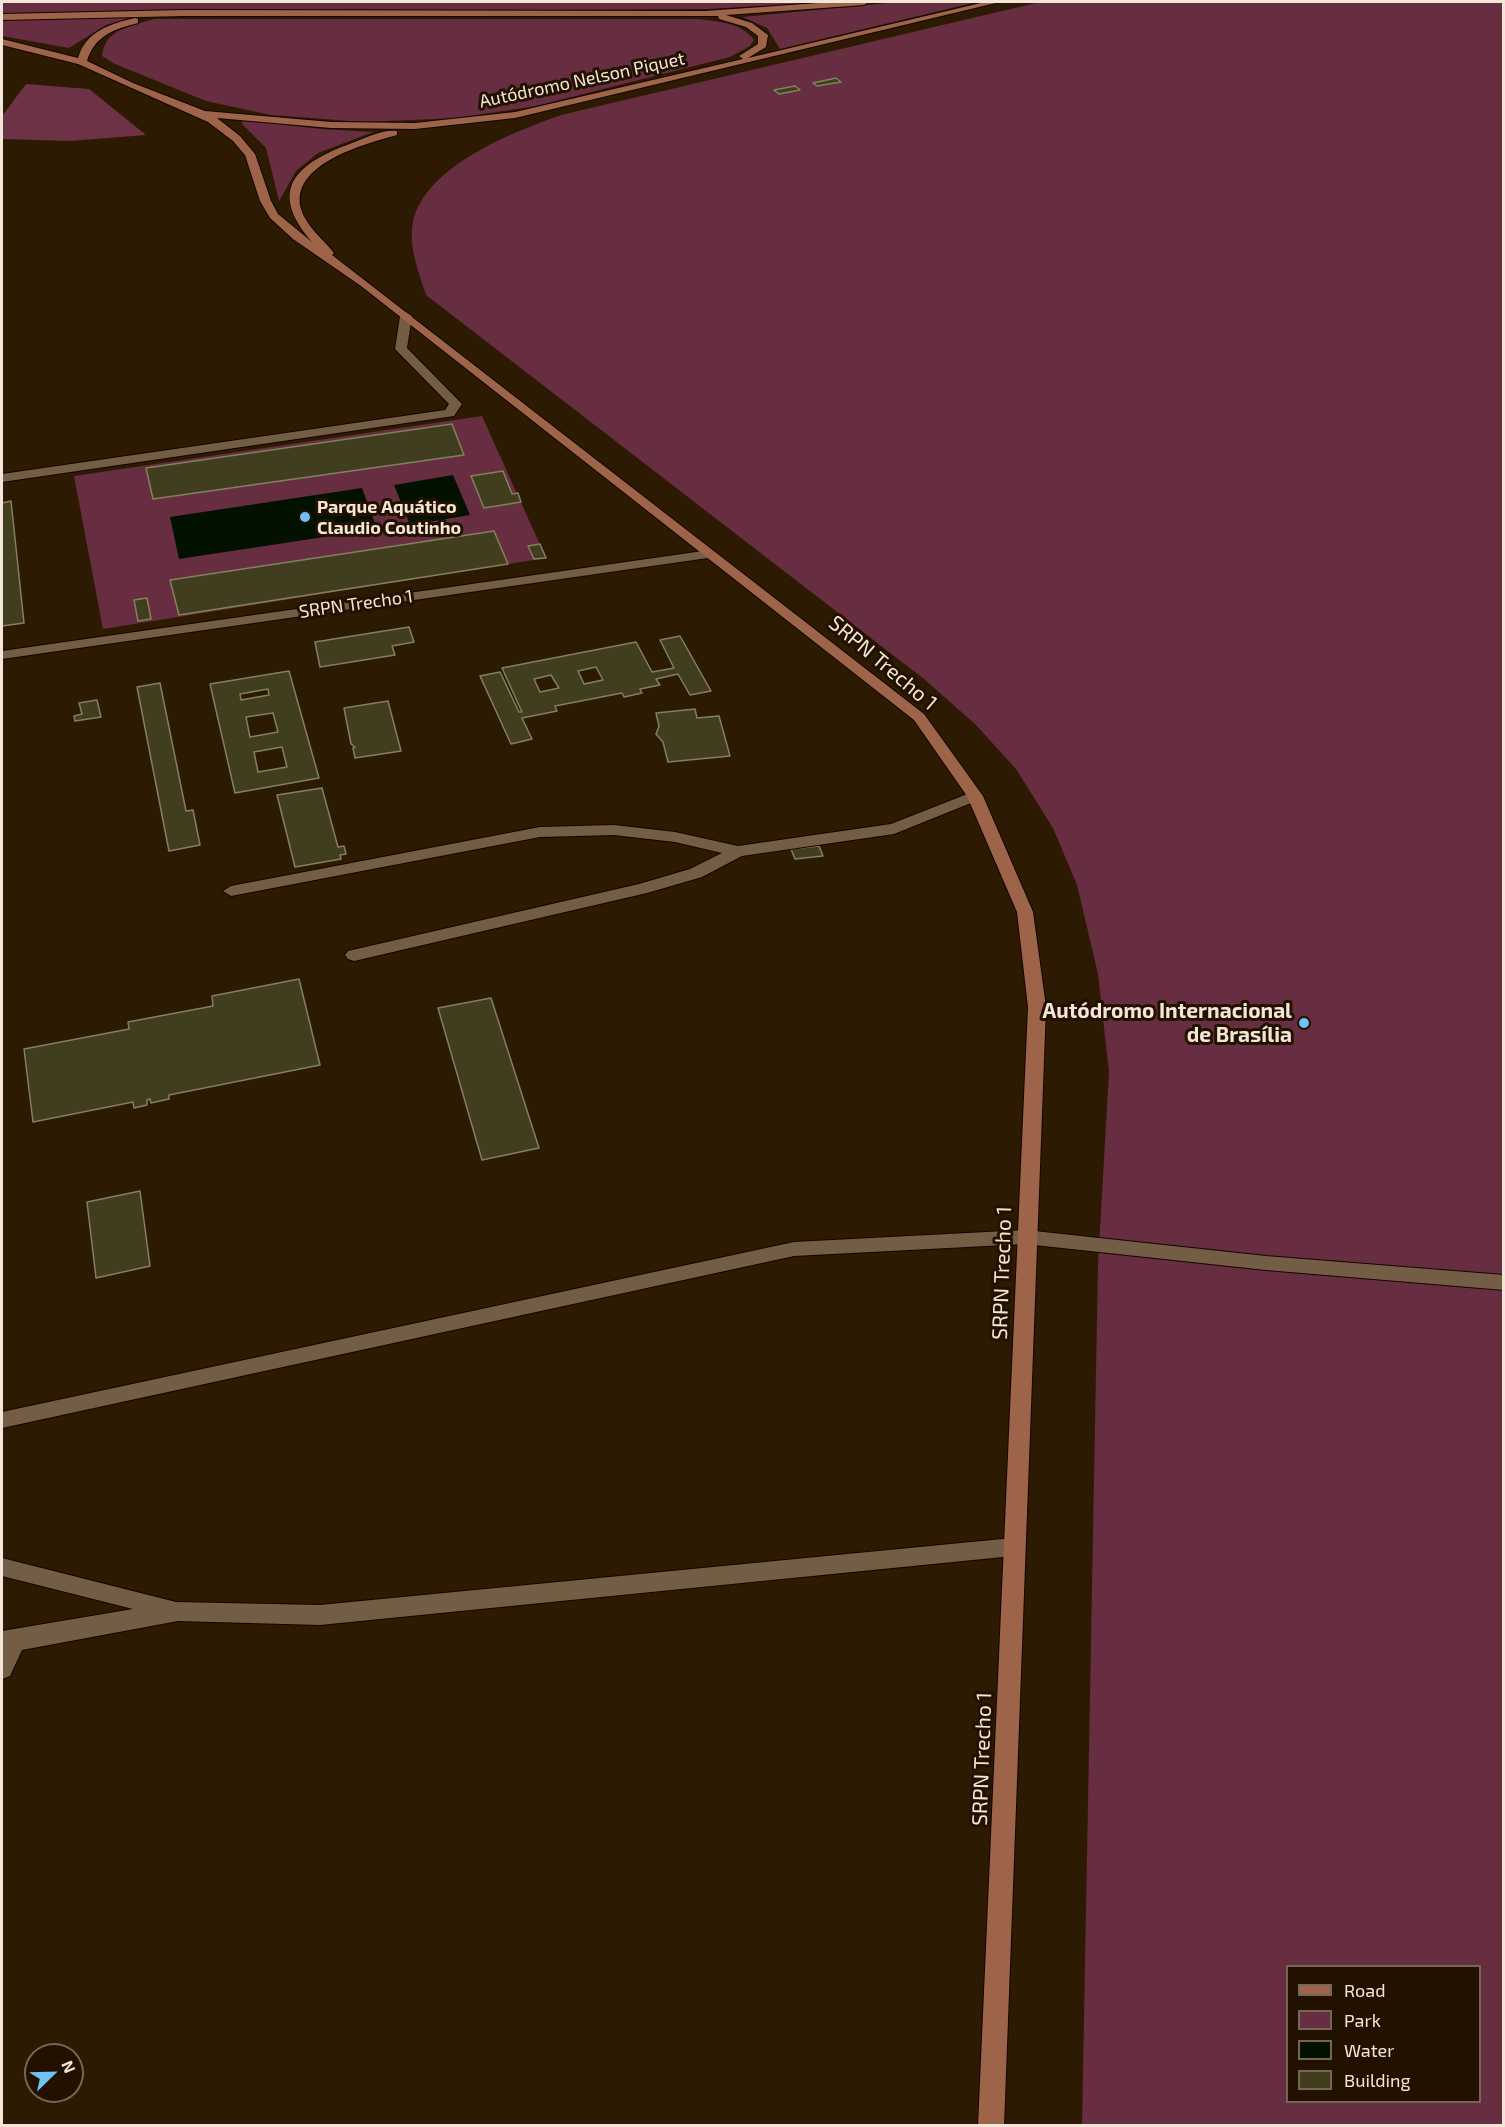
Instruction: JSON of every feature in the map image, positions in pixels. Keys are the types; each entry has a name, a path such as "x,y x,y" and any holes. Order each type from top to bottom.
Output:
{"main road":[{"path":"2,17 184,13 705,14 864,2"},
{"name":"Autódromo Nelson Piquet","path":"2,42 82,62 129,85 203,114 331,125 415,126 515,115 995,2"},
{"path":"82,62 85,47 98,34 138,20 184,13"},
{"path":"705,14 729,18 764,35 763,45 724,66"},
{"name":"SRPN Trecho 1","path":"203,114 229,131 248,151 258,172 261,194 278,220 306,244 340,265 919,717 975,795 1025,912 1037,1007 1013,1547 991,2126"},
{"name":"SRPN Trecho 1","path":"340,265 318,241 294,207 295,190 306,173 325,158 350,146 415,126"}],"lane":[{"path":"2,478 449,413 456,404 400,349 406,316"},
{"name":"SRPN Trecho 1","path":"2,655 710,554"},
{"path":"354,955 622,894 696,873 738,851 894,829 975,795"},
{"path":"231,891 540,832 614,830 675,837 738,851"},
{"path":"2,1420 794,1249 1026,1237 1266,1263 1500,1283"},
{"path":"2,1669 8,1641 178,1611 320,1615 1013,1547"},
{"path":"2,1567 178,1611"}],"green space":[{"path":"2,2 830,2 707,9 2,13"},
{"path":"899,2 977,2 780,49 767,28 743,17"},
{"name":"Autódromo Internacional de Brasília","path":"1040,2 1503,2 1503,2125 1082,2125 1098,1264 1109,1072 1098,974 1077,885 1053,828 1016,769 975,724 924,679 426,295 412,240 413,222 421,202 434,184 452,168 473,154 519,131 561,115"},
{"path":"136,16 106,25 69,48 2,36 2,19"},
{"path":"154,19 698,19 736,26 754,40 750,46 730,57 536,106 457,118 364,122 271,115 206,101 115,64 102,56 104,47 114,34"},
{"path":"245,120 321,129 373,132 318,153 296,171 279,201 266,148 241,123"},
{"name":"Parque Aquático Claudio Coutinho","path":"482,416 546,558 103,629 74,476"}],"shaded area":[{"path":"26,84 89,89 146,135 70,141 2,139 2,116"}],"water":[{"path":"453,475 470,515 410,525 394,485"},
{"path":"362,488 377,529 179,559 170,517"}],"building":[{"path":"836,78 841,82 817,86 813,83"},
{"path":"795,86 800,90 779,94 774,90"},
{"path":"452,424 464,455 153,499 146,468"},
{"path":"503,471 512,494 518,493 521,502 484,508 471,476"},
{"path":"11,501 24,623 2,626 2,503"},
{"path":"494,531 508,564 179,615 170,580"},
{"path":"540,544 546,558 534,559 528,546"},
{"path":"147,598 151,619 138,621 134,600"},
{"path":"409,627 414,642 392,646 395,655 320,667 315,642"},
{"path":"680,636 711,691 690,695 678,674 656,679 660,685 640,689 642,693 624,697 622,693 555,706 557,711 522,718 532,739 511,744 480,676 500,672 519,712 522,712 502,668 636,642 652,672 674,668 660,640","holes":["596,667 603,680 584,684 578,671","551,675 559,688 540,692 534,679"]},
{"path":"289,671 319,778 235,793 210,684","holes":["268,689 269,695 241,700 240,694","273,713 278,732 250,737 246,717","282,747 287,767 258,772 254,752"]},
{"path":"160,683 186,811 193,810 200,845 169,851 137,687"},
{"path":"97,700 101,717 75,721 74,716 82,714 79,703"},
{"path":"388,701 401,751 355,758 353,748 355,747 351,744 344,708"},
{"path":"695,709 697,718 719,716 730,756 668,762 663,742 656,734 659,726 656,713"},
{"path":"322,788 338,847 344,846 346,854 340,855 341,859 295,867 277,795"},
{"path":"819,846 823,856 795,859 791,849"},
{"path":"299,979 320,1065 169,1095 169,1099 151,1103 150,1099 147,1100 147,1105 134,1108 133,1102 33,1122 24,1049 129,1029 128,1022 213,1006 212,996"},
{"path":"491,998 539,1148 482,1160 438,1008"},
{"path":"140,1191 150,1266 96,1278 87,1202"}],"place":[{"name":"Parque Aquático Claudio Coutinho","path":"305,517"},
{"name":"Autódromo Internacional de Brasília","path":"1304,1023"}]}
